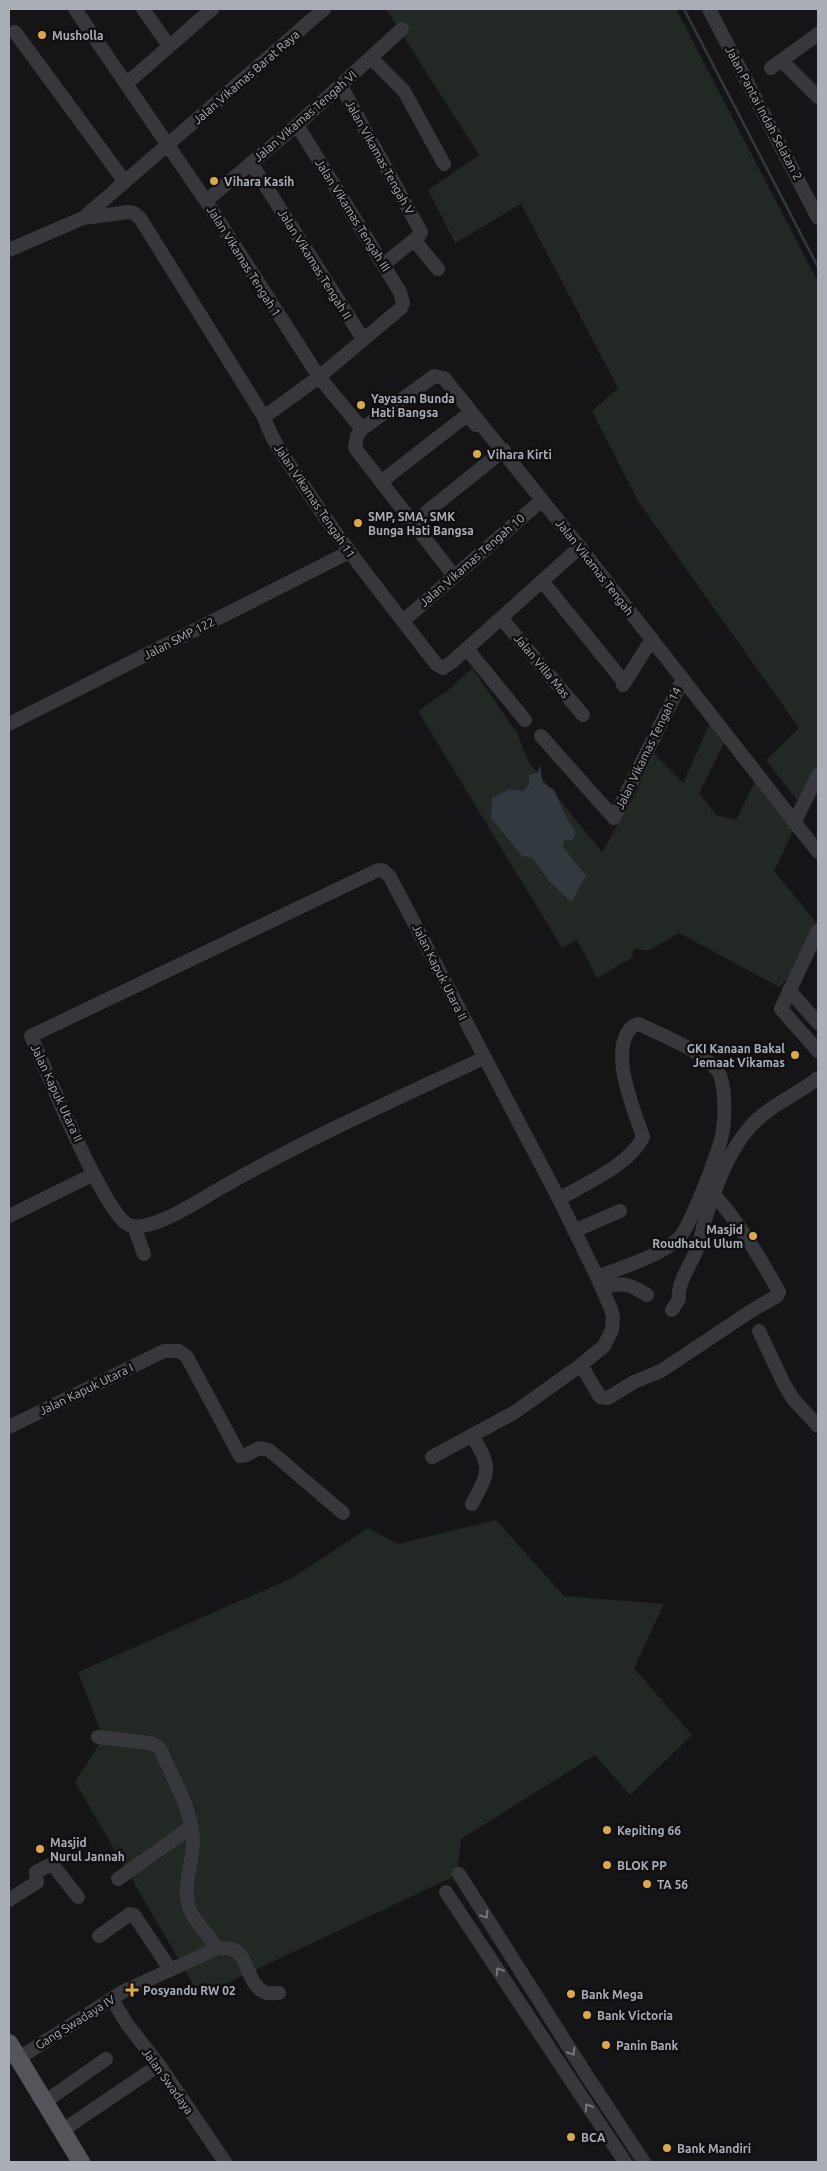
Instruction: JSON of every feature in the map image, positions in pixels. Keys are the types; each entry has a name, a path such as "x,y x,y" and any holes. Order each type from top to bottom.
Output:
{"main road":[{"path":"9,2043 81,2162"}],"street":[{"name":"Jalan Vikamas Tengah 1","path":"75,9 206,201 319,377 362,429"},
{"path":"143,9 169,46"},
{"path":"126,84 212,9"},
{"name":"Jalan Vikamas Barat Raya","path":"83,218 324,9"},
{"name":"Jalan Pantai Indah Selatan 2","path":"709,9 818,218"},
{"name":"Jalan Vikamas Tengah VI","path":"206,201 341,86 402,29"},
{"path":"15,32 125,182"},
{"path":"818,34 777,65 818,97"},
{"path":"371,58 404,91 444,164"},
{"name":"Jalan Vikamas Tengah V","path":"341,86 417,234 438,269"},
{"name":"Jalan Vikamas Tengah III","path":"296,125 400,292 403,303 401,308 363,339"},
{"name":"Jalan Vikamas Tengah II","path":"251,163 363,339"},
{"name":"Jalan Vikamas Tengah 11","path":"83,218 129,212 134,213 140,218 264,417 269,433 349,552 436,664 443,668 467,649 580,547"},
{"path":"9,250 83,218"},
{"path":"384,264 417,234"},
{"path":"264,417 319,377 363,339"},
{"name":"Jalan Vikamas Tengah","path":"362,429 434,376 444,378 504,450 818,852"},
{"path":"382,481 467,415 477,425"},
{"path":"362,429 357,436 355,448 454,576"},
{"path":"414,522 504,450"},
{"name":"Jalan Vikamas Tengah 10","path":"403,621 542,500"},
{"name":"Jalan SMP 122","path":"9,724 349,552"},
{"path":"542,581 624,684 652,639"},
{"name":"Jalan Villa Mas","path":"501,618 583,715"},
{"path":"467,649 525,720"},
{"name":"Jalan Vikamas Tengah 14","path":"541,736 614,818 683,679"},
{"path":"794,823 818,775"},
{"name":"Jalan Kapuk Utara II","path":"134,1227 123,1221 90,1176 31,1036 378,870 384,871 390,876 558,1199 611,1309 612,1330 604,1346 581,1365 515,1412 432,1457"},
{"path":"818,930 782,1007 782,1011 818,1051"},
{"path":"789,992 818,1023"},
{"path":"558,1199 617,1165 640,1145 643,1137 621,1060 623,1046 628,1032 633,1026 639,1024 698,1054 718,1072 722,1080 723,1130 693,1214 676,1240 599,1283"},
{"path":"144,1254 134,1227 149,1226 179,1212 284,1152 484,1058"},
{"path":"672,1310 679,1299 678,1289 698,1248 706,1219 726,1165 750,1126 818,1078"},
{"path":"9,1216 90,1176"},
{"path":"581,1365 600,1397 608,1398 634,1382 661,1371 776,1296 779,1292 739,1224 714,1196"},
{"path":"574,1231 620,1211"},
{"path":"599,1283 623,1283 633,1286 647,1295"},
{"path":"759,1331 784,1384 794,1400 818,1426"},
{"name":"Jalan Kapuk Utara I","path":"9,1427 169,1350 187,1357 240,1456 246,1455 258,1448 269,1450 343,1513"},
{"path":"472,1435 487,1461 488,1468 487,1475 472,1504"},
{"path":"98,1737 150,1742 157,1746 181,1796 191,1827 193,1843 187,1881 188,1906 195,1921 212,1940 216,1949 224,1947 234,1950 245,1962 259,1989 265,1993 279,1993"},
{"path":"118,1879 191,1827"},
{"path":"9,1900 37,1882 36,1872 52,1864 78,1897"},
{"path":"459,1874 644,2162"},
{"path":"446,1892 625,2162"},
{"path":"99,1936 130,1914 134,1915 170,1969"},
{"name":"Gang Swadaya IV","path":"19,2058 124,1991 216,1949"},
{"name":"Jalan Swadaya","path":"112,1999 127,2024 159,2065 225,2162"},
{"path":"46,2102 106,2058"},
{"path":"63,2130 159,2065"}],"shaded area":[{"path":"386,9 676,9 818,282 818,785 805,811 766,760 799,728 638,501 592,411 618,388 521,204 455,243 428,190 479,155"},
{"path":"472,668 517,733 528,761 602,852 638,789 652,752 683,783 711,721 726,739 699,793 716,815 736,820 757,777 796,825 774,871 815,921 791,976 779,987 679,933 648,951 634,948 632,958 597,978 577,940 562,948 418,711 451,688"},
{"path":"540,764 542,782 554,790 566,817 576,832 572,840 564,840 563,847 586,876 571,902 549,881 532,858 522,856 491,818 492,798 509,789 523,791 529,784 529,775 538,772"},
{"path":"496,1520 564,1596 664,1604 634,1668 692,1735 630,1795 595,1755 461,1839 457,1875 200,1996 75,1782 103,1738 78,1672 292,1578 368,1528 398,1544"}],"waterway":[{"path":"684,9 818,267"}],"place":[{"name":"Musholla","path":"42,35"},
{"name":"Vihara Kasih","path":"214,181"},
{"name":"Yayasan Bunda Hati Bangsa","path":"361,405"},
{"name":"Vihara Kirti","path":"477,454"},
{"name":"SMP, SMA, SMK Bunga Hati Bangsa","path":"358,523"},
{"name":"GKI Kanaan Bakal Jemaat Vikamas","path":"795,1055"},
{"name":"Masjid Roudhatul Ulum","path":"753,1236"},
{"name":"Kepiting 66","path":"607,1830"},
{"name":"Masjid Nurul Jannah","path":"40,1849"},
{"name":"BLOK PP","path":"607,1865"},
{"name":"TA 56","path":"647,1884"},
{"name":"Posyandu RW 02","path":"132,1990"},
{"name":"Bank Mega","path":"571,1994"},
{"name":"Bank Victoria","path":"587,2015"},
{"name":"Panin Bank","path":"606,2045"},
{"name":"BCA","path":"571,2137"},
{"name":"Bank Mandiri","path":"667,2148"}]}
